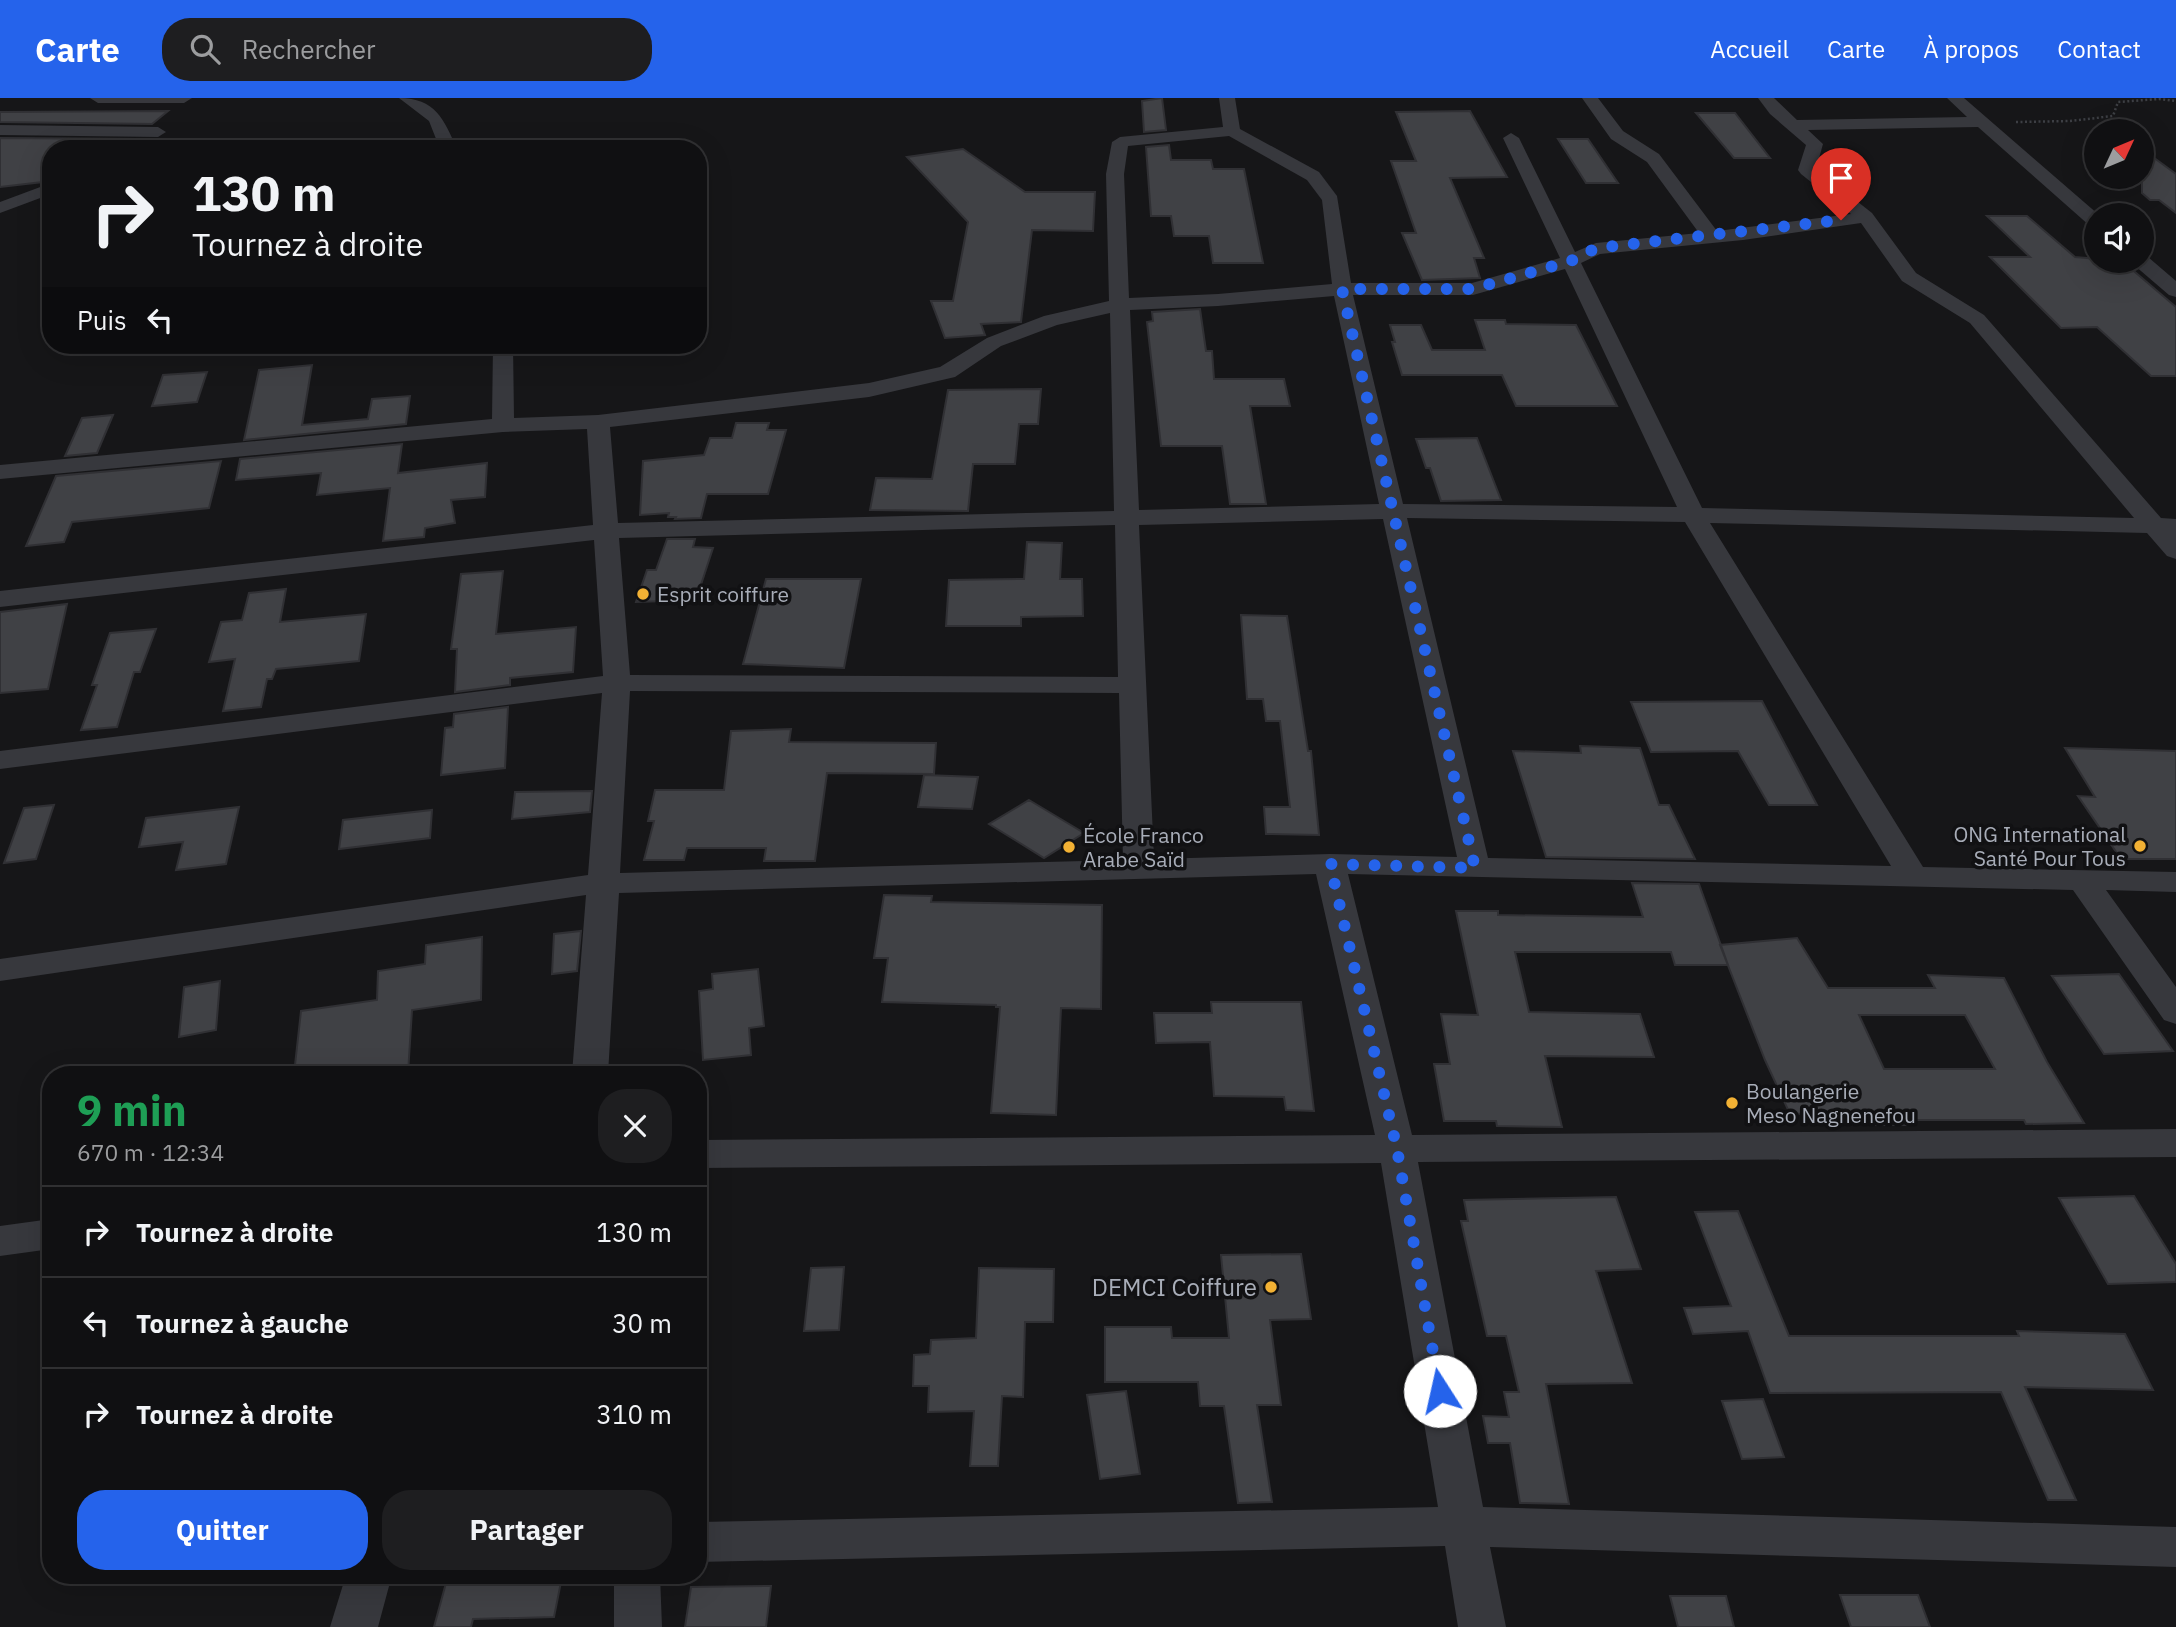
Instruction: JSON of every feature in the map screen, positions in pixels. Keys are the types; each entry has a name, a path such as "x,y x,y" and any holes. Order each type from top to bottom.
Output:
{"street":[{"path":"98,98 184,98"},
{"path":"150,140 156,137 158,132 161,111 184,98"},
{"path":"407,98 436,119 445,140"},
{"path":"1227,98 1233,131"},
{"path":"1590,98 1618,135 1653,158 1711,236"},
{"path":"1766,98 1815,144 1807,170 1866,217 1909,277 1977,320 2164,526 2176,551"},
{"path":"1955,98 2084,212"},
{"path":"1792,125 1980,122"},
{"path":"0,130 158,132"},
{"path":"1139,870 1115,174 1120,142 1233,131 1313,176 1331,200 1342,289 1475,868"},
{"path":"1511,138 1693,515 1913,877"},
{"path":"0,208 42,192"},
{"path":"0,472 503,425 598,422 780,402 882,387 947,372 994,342 1051,320 1121,304 1218,300 1342,289 1473,289 1571,261 1596,248 1866,217"},
{"path":"2154,272 2176,290"},
{"path":"503,354 503,425"},
{"path":"591,1066 617,683 598,422"},
{"path":"0,598 604,531 1393,511 2164,526"},
{"path":"0,760 617,683 1133,685"},
{"path":"1330,864 1397,1149 1482,1627"},
{"path":"0,970 603,883 1330,864 2176,882"},
{"path":"2083,881 2176,1012"},
{"path":"707,1154 2176,1143"},
{"path":"0,1241 42,1235"},
{"path":"707,1542 1464,1526 2176,1547"},
{"path":"354,1627 366,1584"},
{"path":"636,1584 638,1627"}],"path":[{"path":"1980,122 2081,120 2113,116 2118,102 2159,99 2175,101"}],"building":[{"path":"1162,98 1166,130 1144,132 1142,101"},
{"path":"168,111 152,124 0,122 0,112"},
{"path":"1470,111 1507,177 1450,178 1484,258 1474,258 1480,278 1422,280 1402,233 1416,233 1391,161 1416,161 1396,112"},
{"path":"1696,113 1735,113 1770,158 1734,158"},
{"path":"0,138 134,139 42,140 42,182 0,187"},
{"path":"1558,139 1588,139 1618,183 1586,183"},
{"path":"1169,145 1171,160 1211,160 1213,169 1244,169 1263,263 1213,263 1209,236 1174,236 1171,216 1151,216 1146,147"},
{"path":"963,149 1025,192 1095,192 1093,231 1032,230 1021,322 981,324 985,335 945,338 931,301 953,301 968,222 907,157"},
{"path":"2154,158 2176,174 2176,213 2159,200 2150,200 2142,193 2142,189 2154,189"},
{"path":"1987,216 2027,216 2075,257 2084,258 2084,273 2136,273 2176,307 2176,376 2151,376 2097,327 2061,328 1990,257 2030,257"},
{"path":"1200,309 1206,351 1212,351 1214,379 1284,379 1290,406 1250,406 1266,504 1230,504 1222,446 1161,446 1147,322 1153,321 1152,312"},
{"path":"1475,320 1505,320 1506,324 1576,325 1617,406 1516,406 1502,375 1402,375 1390,325 1421,325 1432,350 1485,350"},
{"path":"312,365 302,425 368,419 372,399 410,396 406,424 244,440 259,370"},
{"path":"207,372 197,402 152,406 163,375"},
{"path":"1041,389 1038,424 1019,424 1015,464 973,464 968,511 870,510 876,478 932,479 948,390"},
{"path":"113,415 97,453 65,456 82,418"},
{"path":"736,423 769,423 767,430 786,430 768,494 707,494 701,518 675,519 676,517 668,517 669,513 640,515 643,461 704,455 710,438 732,438"},
{"path":"1477,438 1501,500 1441,501 1430,468 1426,468 1416,439"},
{"path":"402,444 398,473 487,463 485,497 451,500 455,523 425,528 424,537 383,541 390,488 317,495 321,473 236,480 240,459"},
{"path":"221,461 209,508 72,522 64,542 26,546 56,476"},
{"path":"667,539 695,539 693,547 713,548 696,600 636,602 647,570 656,570"},
{"path":"1027,542 1062,543 1060,579 1082,579 1083,616 1021,617 1021,626 946,626 949,580 1024,579"},
{"path":"503,571 496,634 576,627 573,672 510,678 510,685 455,692 457,649 451,649 461,574"},
{"path":"766,579 861,579 844,668 743,664"},
{"path":"286,589 280,622 366,614 359,661 276,669 272,679 267,679 261,707 223,711 235,659 209,662 221,622 242,620 249,593"},
{"path":"67,604 48,689 0,693 0,612"},
{"path":"1241,615 1287,616 1308,751 1311,751 1319,835 1266,834 1264,807 1290,807 1280,721 1266,721 1263,699 1247,699"},
{"path":"156,629 140,672 134,672 117,727 81,730 97,685 92,685 110,633"},
{"path":"1762,701 1817,805 1769,805 1738,751 1651,752 1631,702"},
{"path":"508,707 505,768 441,775 445,728 453,727 454,714"},
{"path":"791,729 789,742 936,743 934,774 827,773 815,861 764,861 766,848 687,848 684,860 644,860 654,821 648,821 655,790 724,790 731,731"},
{"path":"1580,746 1640,748 1659,805 1669,805 1695,859 1546,857 1513,751 1581,753"},
{"path":"2065,748 2176,751 2176,859 2121,859 2078,796 2095,797"},
{"path":"924,775 978,777 972,809 918,807"},
{"path":"592,791 590,812 512,819 515,792"},
{"path":"1029,800 1084,833 1044,858 989,824"},
{"path":"54,805 36,859 4,863 24,808"},
{"path":"239,807 226,864 176,870 183,842 139,847 146,818"},
{"path":"432,810 430,838 339,849 343,820"},
{"path":"1632,883 1699,884 1728,965 1675,965 1671,952 1515,952 1529,1012 1640,1014 1654,1057 1545,1056 1562,1127 1497,1126 1496,1121 1444,1121 1434,1064 1450,1064 1441,1014 1478,1015 1456,911 1498,911 1498,915 1643,917"},
{"path":"884,895 932,896 931,902 1102,905 1101,1009 1061,1008 1056,1115 991,1113 1000,1007 882,1002 888,958 874,958"},
{"path":"581,931 577,971 552,974 554,934"},
{"path":"482,937 481,1000 412,1010 408,1066 295,1066 301,1011 377,1000 378,971 425,964 426,945"},
{"path":"1797,938 1828,988 1935,988 1928,975 2004,978 2047,1062 2084,1123 1908,1120 1911,1125 1874,1125 1868,1112 1790,1114 1765,1060 1720,945","holes":["1859,1015 1965,1015 1995,1069 1884,1069"]},
{"path":"758,969 764,1026 749,1028 751,1055 703,1060 699,991 713,989 712,974"},
{"path":"2119,974 2173,1051 2104,1054 2052,976"},
{"path":"220,981 216,1030 179,1037 184,987"},
{"path":"1211,1002 1301,1002 1314,1111 1286,1110 1284,1097 1214,1096 1210,1042 1156,1043 1154,1013 1212,1013"},
{"path":"2134,1196 2176,1264 2176,1282 2108,1284 2059,1198"},
{"path":"1616,1197 1641,1269 1596,1271 1632,1383 1546,1384 1569,1504 1520,1503 1510,1443 1488,1443 1483,1416 1509,1417 1504,1392 1519,1392 1506,1336 1487,1336 1461,1221 1468,1221 1464,1200"},
{"path":"1738,1211 1789,1336 2019,1336 2017,1331 2125,1334 2153,1390 2025,1387 2076,1500 2048,1500 2001,1392 1770,1393 1748,1331 1693,1334 1684,1308 1731,1306 1695,1212"},
{"path":"1301,1254 1311,1319 1270,1320 1281,1405 1257,1405 1272,1502 1238,1503 1224,1406 1200,1406 1198,1382 1105,1382 1105,1327 1171,1327 1172,1338 1229,1338 1221,1255"},
{"path":"844,1267 839,1330 804,1331 811,1268"},
{"path":"979,1268 1054,1269 1053,1322 1025,1322 1023,1397 1002,1396 998,1466 970,1466 974,1411 928,1412 929,1386 913,1386 914,1355 930,1354 931,1340 976,1338"},
{"path":"1126,1391 1140,1474 1100,1479 1087,1395"},
{"path":"1763,1399 1784,1457 1742,1459 1722,1401"},
{"path":"446,1584 561,1584 554,1617 473,1619 471,1627 434,1627"},
{"path":"771,1586 766,1627 685,1627 691,1587"},
{"path":"1840,1595 1918,1595 1930,1627 1851,1627"},
{"path":"1670,1596 1726,1596 1734,1627 1678,1627"}],"place":[{"name":"Esprit coiffure","path":"643,594"},
{"name":"ONG International Santé Pour Tous","path":"2140,846"},
{"name":"École Franco Arabe Saïd","path":"1069,847"},
{"name":"Boulangerie Meso Nagnenefou","path":"1732,1103"},
{"name":"DEMCI Coiffure","path":"1271,1287"}],"route":[{"path":"1440,1391 1397,1149 1330,864 1475,868 1342,289 1473,289 1571,261 1596,248 1743,234 1841,220"}]}
